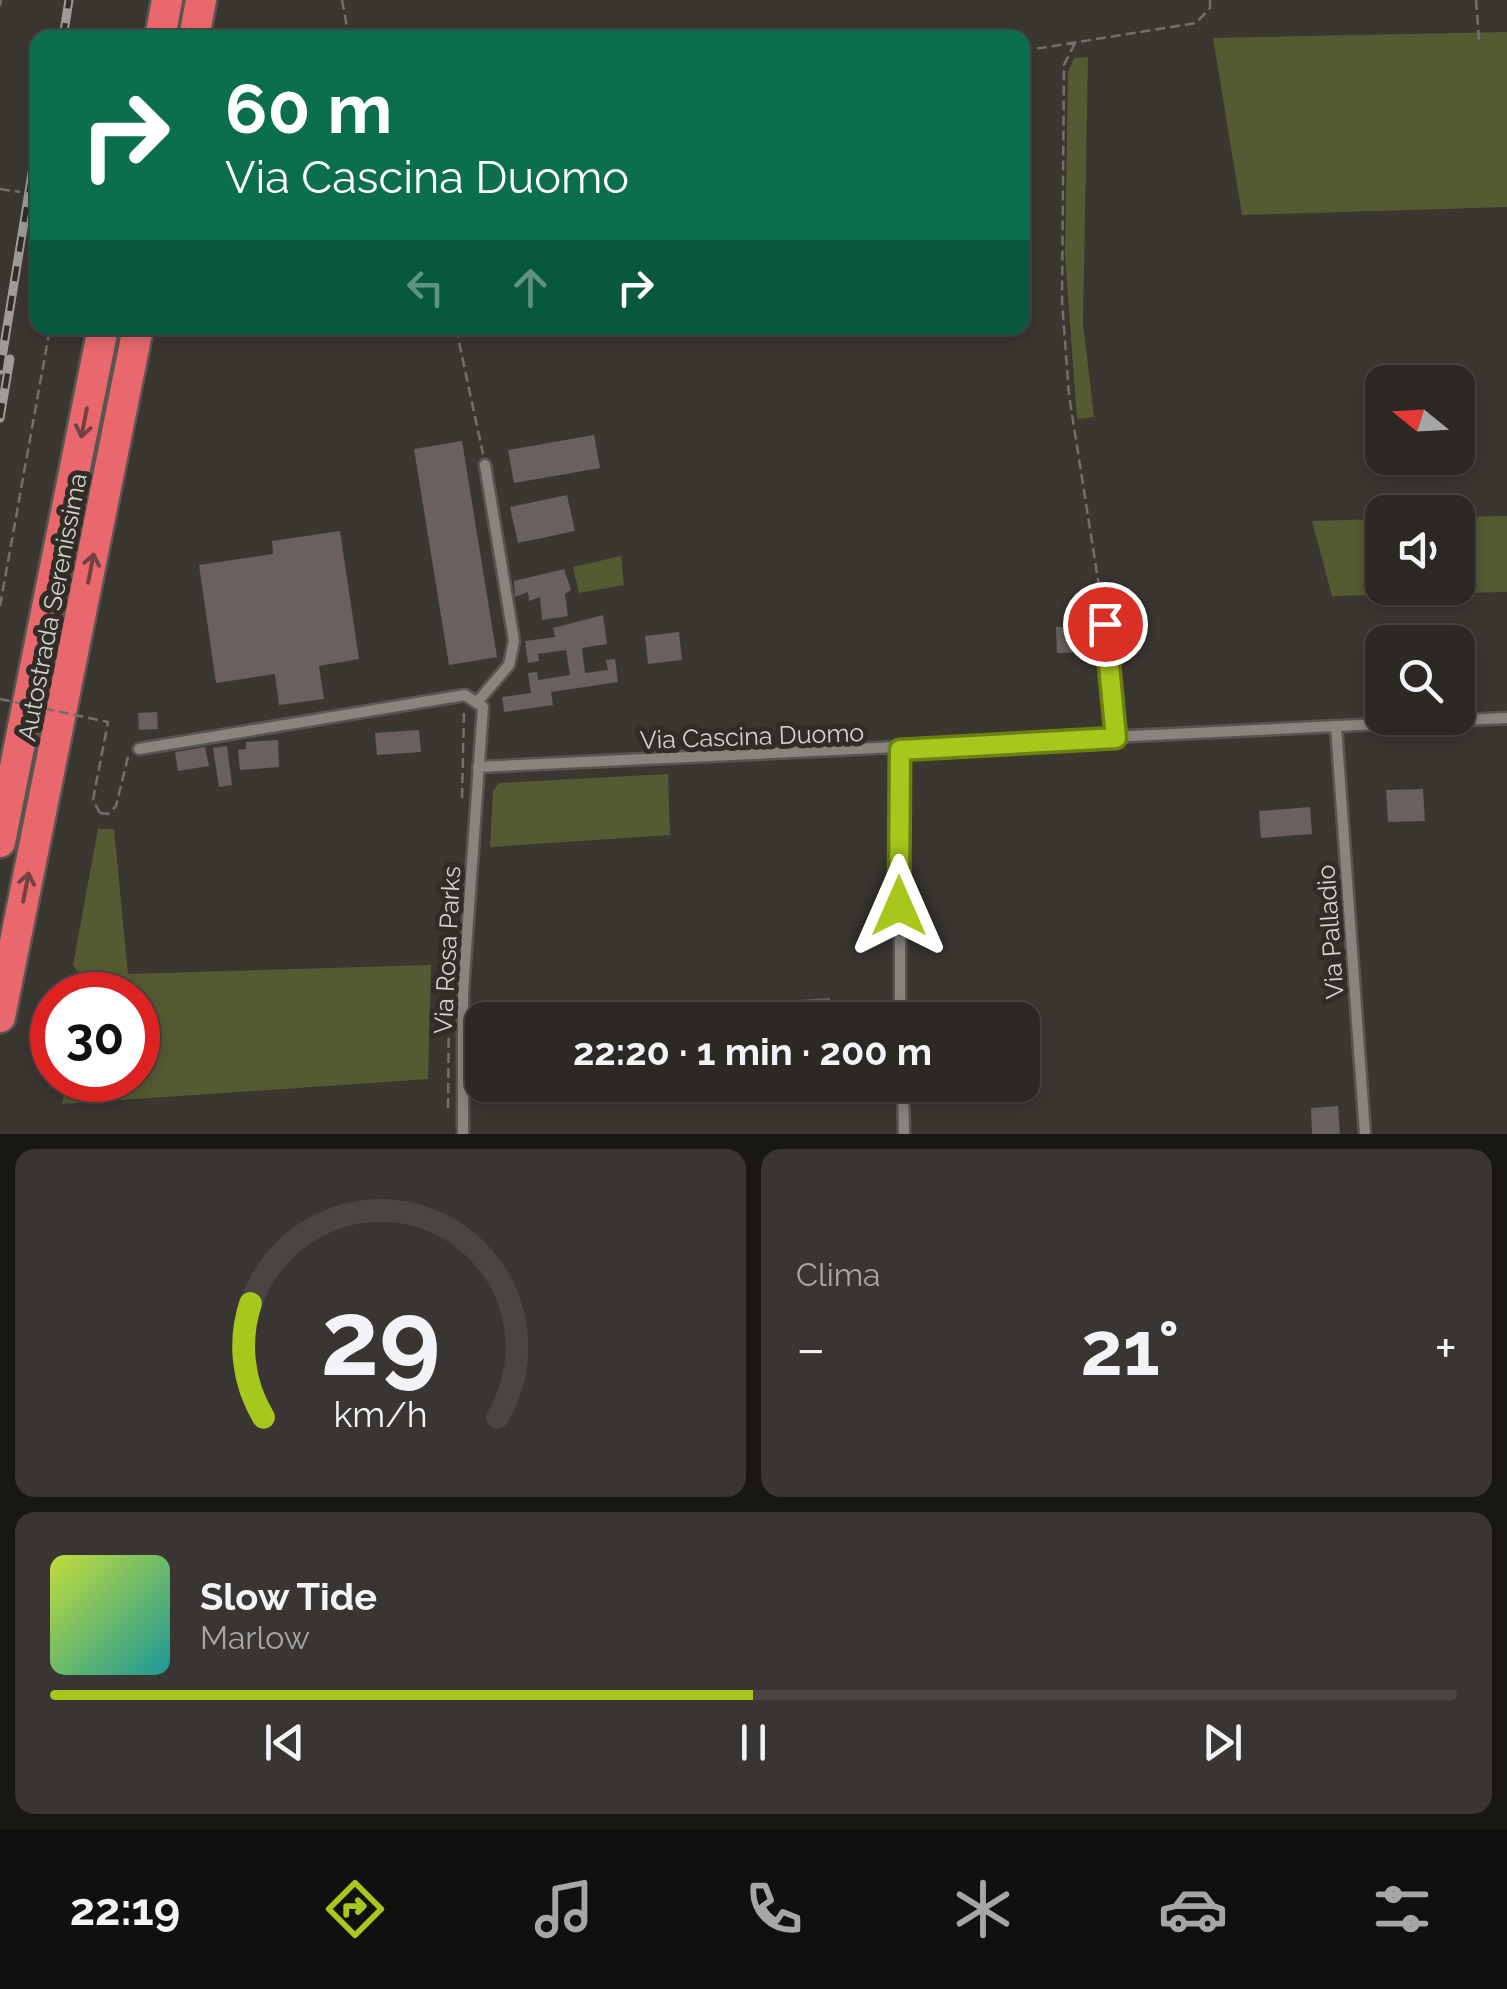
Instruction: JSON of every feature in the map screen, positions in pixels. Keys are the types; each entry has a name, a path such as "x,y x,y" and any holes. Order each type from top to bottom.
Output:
{"highway":[{"path":"161,30 167,0"},
{"path":"195,30 201,0"},
{"name":"Autostrada Serenissima","path":"0,842 102,335"},
{"name":"Autostrada Serenissima","path":"0,1017 137,335"}],"street":[{"path":"135,749 465,695 479,700 509,665 514,641 485,465"},
{"path":"1105,624 1116,738"},
{"name":"Via Rosa Parks","path":"463,1134 463,1008 483,707 479,700"},
{"name":"Via Cascina Duomo","path":"478,768 1507,718"},
{"name":"Via Palladio","path":"1336,726 1364,1134"},
{"path":"900,750 900,1002"},
{"path":"903,1102 904,1134"}],"path":[{"path":"0,6 1,0"},
{"path":"342,0 348,30"},
{"path":"1030,50 1196,23 1210,8 1210,0"},
{"path":"1476,0 1479,40"},
{"path":"1074,44 1064,65 1062,301 1069,395 1105,624"},
{"path":"0,189 20,192"},
{"path":"0,606 49,335"},
{"path":"457,335 485,465"},
{"path":"0,700 108,722 93,800 100,813 108,814 116,806 135,749"},
{"path":"459,705 464,710 462,802"},
{"path":"449,1114 450,996"}],"green space":[{"path":"1507,32 1507,207 1242,215 1213,38"},
{"path":"1088,57 1083,323 1094,417 1077,419 1065,255 1068,72 1074,58"},
{"path":"1507,516 1507,592 1475,593 1475,517"},
{"path":"1365,519 1365,595 1332,596 1312,521"},
{"path":"621,556 624,585 579,593 573,567"},
{"path":"668,774 670,835 490,847 493,791 499,783"},
{"path":"98,829 114,829 128,972 78,972 73,965"},
{"path":"431,965 428,1079 160,1097 160,973"}],"building":[{"path":"594,435 600,468 514,483 508,450"},
{"path":"462,441 497,657 449,665 414,449"},
{"path":"567,495 575,531 518,543 510,507"},
{"path":"340,531 359,659 319,666 324,699 279,705 275,674 216,683 199,565 273,554 272,541"},
{"path":"564,569 571,590 565,594 568,616 542,620 540,597 529,601 528,592 515,597 514,581"},
{"path":"603,615 607,644 582,648 585,673 608,670 606,660 615,659 618,682 551,692 553,705 504,712 502,697 531,693 528,673 537,672 538,680 570,675 566,650 538,654 539,661 528,663 525,641 555,637 553,628"},
{"path":"1090,626 1091,652 1057,653 1056,627"},
{"path":"679,632 682,660 648,664 645,636"},
{"path":"157,712 158,729 139,730 138,713"},
{"path":"419,730 421,752 377,755 375,733"},
{"path":"278,740 279,767 240,770 238,750 246,749 246,742"},
{"path":"227,746 232,785 219,787 213,748"},
{"path":"205,747 209,766 178,771 175,752"},
{"path":"1423,789 1425,821 1388,822 1386,790"},
{"path":"1310,807 1312,834 1261,838 1259,811"},
{"path":"830,998 830,1002 798,1002"},
{"path":"1338,1106 1340,1134 1312,1134 1311,1108"}],"railway":[{"path":"64,30 69,0"},
{"path":"0,370 30,185"},
{"path":"0,418 10,359"}],"route":[{"path":"899,906 900,750 1116,738 1105,624"}]}
